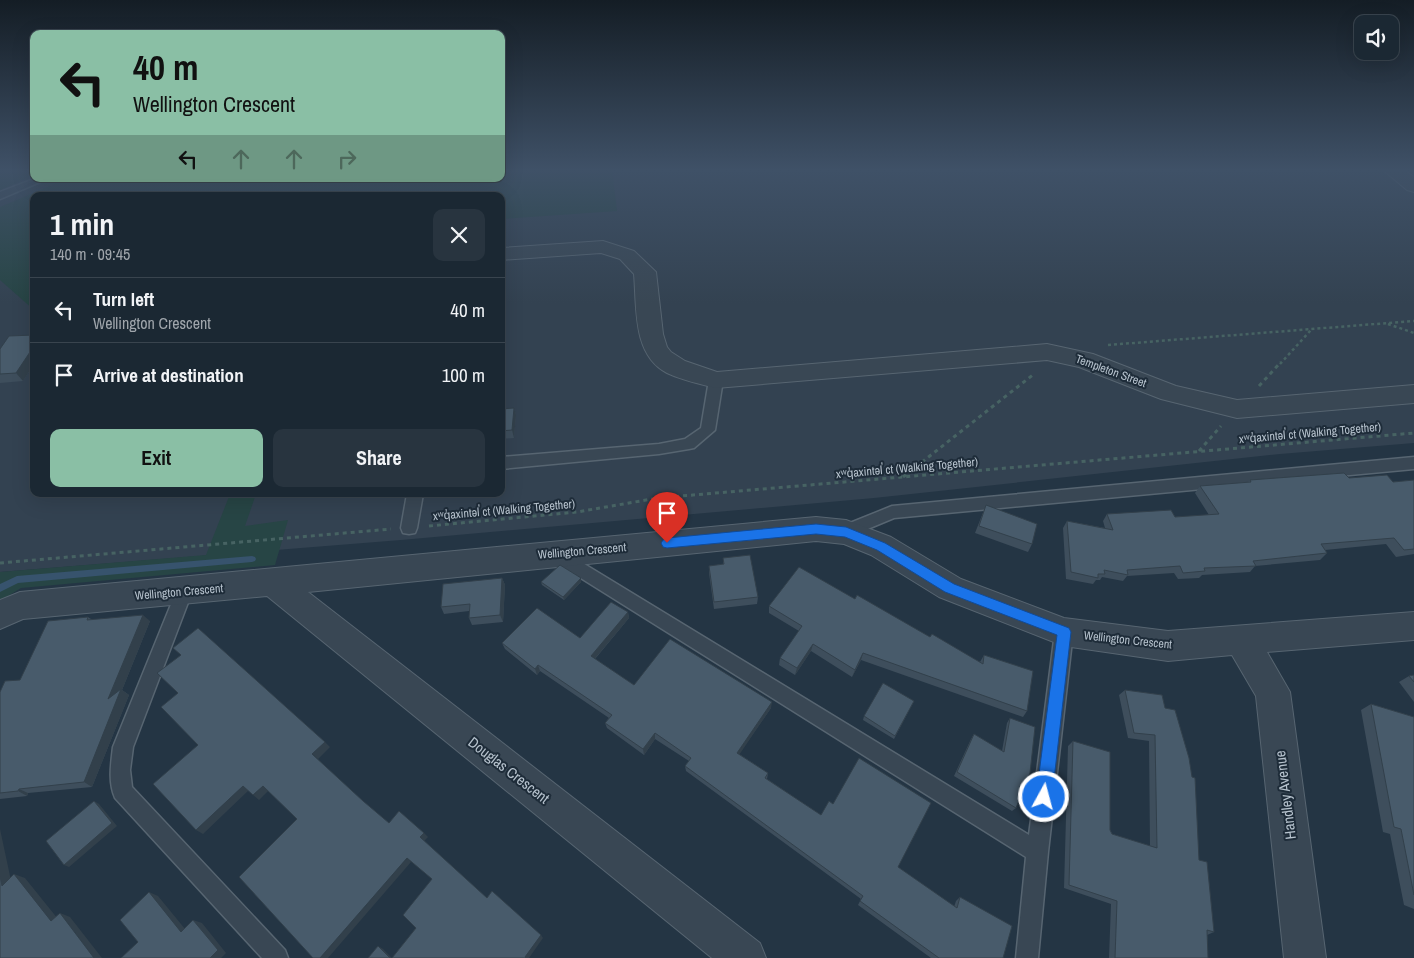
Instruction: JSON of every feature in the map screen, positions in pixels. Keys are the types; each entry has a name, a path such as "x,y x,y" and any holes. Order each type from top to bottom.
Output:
{"street":[{"path":"505,254 603,247 627,255 645,272 651,334 656,349 663,358 676,367 716,380"},
{"name":"Templeton Street","path":"716,380 1047,352 1085,360 1170,393 1237,409 1414,394"},
{"name":"Wellington Crescent","path":"0,615 20,606 184,592 816,529 846,532 881,546 950,588 1064,632 1168,646 1414,626"},
{"name":"Douglas Crescent","path":"273,583 745,958"},
{"name":"Handley Avenue","path":"1241,641 1273,692 1305,958"}],"lane":[{"path":"505,462 660,449 689,444 708,430 716,380"},
{"path":"846,532 892,512 1414,463"},
{"path":"406,528 413,497"},
{"path":"556,554 1037,852"},
{"path":"184,592 123,747 120,770 122,791 277,958"},
{"path":"1027,958 1037,852 1064,632"}],"path":[{"path":"1106,346 1414,321"},
{"path":"1386,324 1414,333"},
{"path":"1253,392 1311,329"},
{"path":"903,477 1036,373"},
{"path":"1199,452 1224,422"},
{"name":"xʷq̓axintəl̕ ct (Walking Together)","path":"0,564 577,512 658,498 1414,433"}],"shaded area":[{"path":"0,214 30,214 30,497 505,497 505,214 1414,214 1414,443 1280,454 874,498 401,540 0,572"}],"green space":[{"path":"0,214 30,214 30,306 0,280"},
{"path":"505,214 578,214 505,219"},
{"path":"229,497 255,497 245,526 288,520 275,565 21,588 0,601 0,572 206,555"}],"building":[{"path":"30,335 30,352 16,373 0,374 0,349 9,336"},
{"path":"514,408 512,430 505,431 505,409"},
{"path":"1344,473 1349,478 1387,475 1393,482 1414,480 1414,549 1404,550 1394,538 1321,544 1327,553 1253,561 1256,566 1204,568 1205,571 1183,573 1180,566 1127,570 1128,575 1104,570 1105,574 1098,574 1098,578 1071,572 1067,521 1113,530 1107,514 1171,510 1175,517 1219,514 1200,486"},
{"path":"986,505 1037,524 1032,544 979,526"},
{"path":"750,555 758,597 714,602 709,566 724,564 723,558"},
{"path":"560,565 581,578 563,597 541,582"},
{"path":"799,567 855,599 857,595 930,637 932,634 983,664 984,655 1033,671 1027,711 863,653 855,670 813,644 797,668 780,658 802,626 769,606"},
{"path":"502,578 500,615 469,618 470,604 441,607 443,584"},
{"path":"611,602 628,612 591,656 634,685 670,639 772,702 737,753 768,773 765,778 821,815 829,801 833,804 859,758 931,803 898,867 957,908 960,897 1012,926 1003,958 939,958 860,901 863,896 685,766 691,758 655,733 643,749 605,723 612,715 538,665 535,669 502,643 537,608 580,638"},
{"path":"143,615 108,699 121,689 84,782 0,793 0,692 5,681 20,680 48,621"},
{"path":"198,628 325,742 312,754 363,801 389,823 399,811 424,833 420,837 487,898 492,891 541,935 526,958 392,958 416,928 403,915 432,879 407,858 320,958 313,958 239,877 297,819 263,786 253,795 243,786 196,830 153,784 198,745 161,707 178,693 157,673 181,655 173,648"},
{"path":"1414,675 1414,682 1409,676"},
{"path":"883,683 914,701 895,736 864,716"},
{"path":"1125,690 1162,695 1165,708 1175,710 1189,758 1192,777 1195,778 1199,860 1207,862 1214,932 1207,930 1208,958 1115,958 1117,901 1069,885 1073,741 1110,752 1110,830 1112,834 1157,848 1155,735 1134,733"},
{"path":"1371,704 1414,717 1414,895 1401,829 1394,827"},
{"path":"1010,718 1035,727 1030,773 1016,808 957,772 974,734 1004,752"},
{"path":"94,801 112,823 64,865 46,841"},
{"path":"14,874 51,921 60,913 94,958 0,958 0,876 2,886"},
{"path":"149,892 181,932 193,920 218,950 210,958 121,958 138,942 120,920"},
{"path":"378,946 390,958 368,958"}],"waterway":[{"path":"0,588 17,580 252,559"}],"route":[{"path":"667,543 816,529 846,532 881,546 950,588 1064,632 1044,797"}]}
